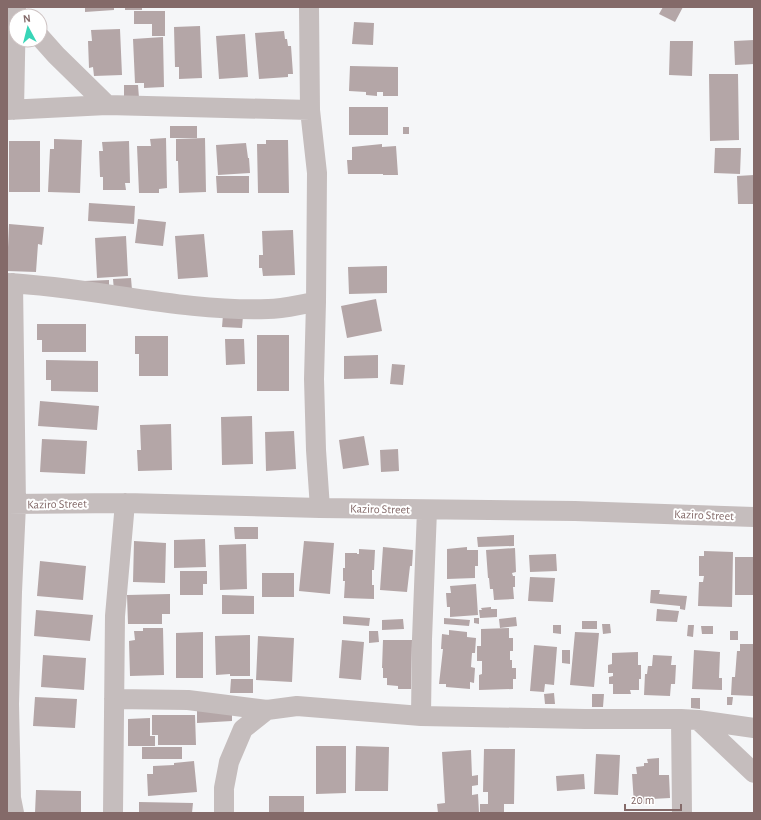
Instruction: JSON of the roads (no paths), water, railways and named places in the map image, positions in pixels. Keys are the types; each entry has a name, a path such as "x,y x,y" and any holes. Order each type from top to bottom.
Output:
{"street":[{"path":"309,7 310,110 317,173 314,379 316,450 320,508"},
{"path":"48,46 107,105"},
{"path":"15,48 11,110 107,105 310,110"},
{"path":"14,813 11,798 8,704 12,592 10,283 43,285 171,304 212,308 269,309 316,302"},
{"path":"113,813 115,616 125,503"},
{"name":"Kaziro Street","path":"11,505 125,503 427,510 575,511 754,517"},
{"path":"421,716 422,639 427,510"},
{"path":"114,699 188,700 267,710 297,706 421,716 690,719 754,728"},
{"path":"224,813 224,788 229,762 243,729 267,710"},
{"path":"690,719 754,774"},
{"path":"682,813 690,719"}]}
